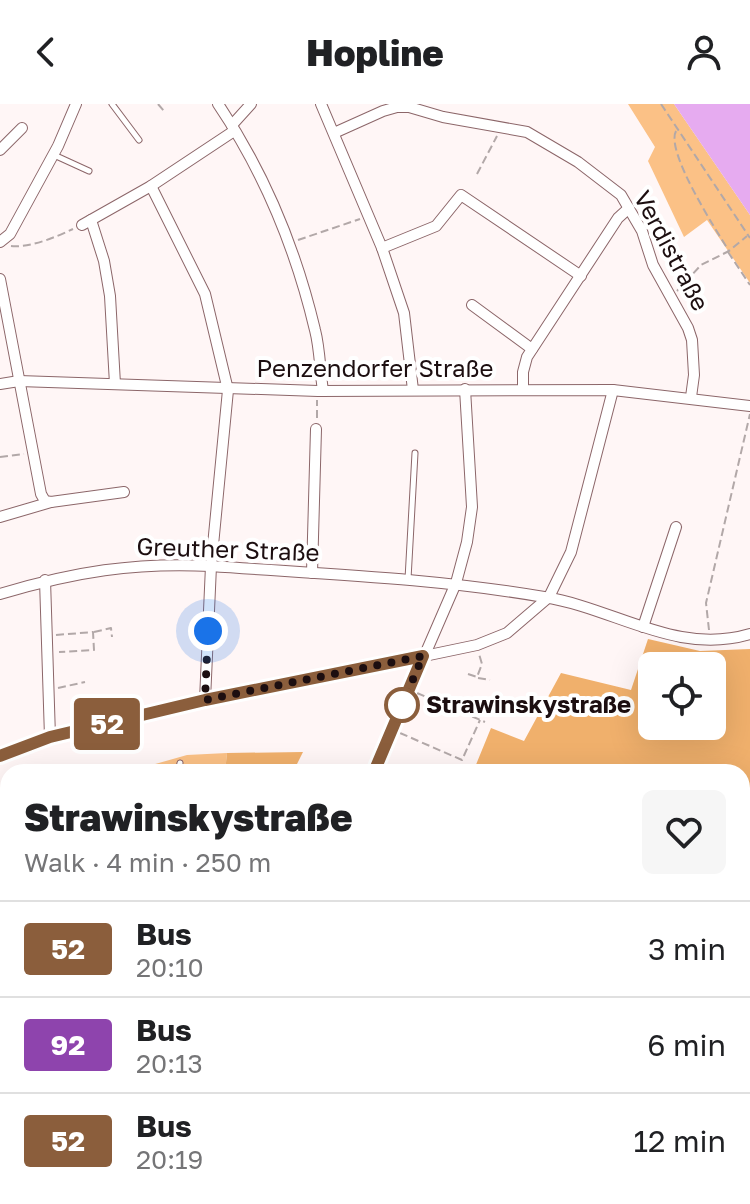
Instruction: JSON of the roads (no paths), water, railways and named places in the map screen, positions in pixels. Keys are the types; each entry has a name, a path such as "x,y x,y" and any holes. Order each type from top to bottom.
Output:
{"street":[{"path":"1,242 10,234 76,104"},
{"path":"218,104 267,186 289,243 316,332 320,391"},
{"path":"115,384 110,296 104,261 86,222 151,186 233,128 251,104"},
{"path":"321,104 382,248 404,313 413,390"},
{"name":"Verdistraße","path":"334,133 397,107 527,132 578,162 621,195 642,231 653,265 692,340 694,375 691,397"},
{"path":"0,150 22,128"},
{"path":"151,186 205,294 228,390 211,566 205,700"},
{"path":"382,248 436,226 461,195 581,276"},
{"path":"523,389 523,372 532,349 618,218 629,208"},
{"path":"0,279 41,494 45,501 51,502"},
{"path":"472,305 532,349"},
{"name":"Penzendorfer Straße","path":"0,384 19,381 320,391 613,390 750,406"},
{"path":"377,764 456,583 467,542 472,507 465,389"},
{"path":"0,756 50,737 205,700 477,645 507,633 549,597 571,552 613,390"},
{"path":"312,573 316,429"},
{"path":"0,517 51,502 124,492"},
{"path":"643,627 676,527"},
{"name":"Greuther Straße","path":"0,594 45,580 119,567 158,564 211,566 456,583 549,597 643,627 709,641 750,634"},
{"path":"45,580 50,737"}],"lane":[{"path":"112,104 139,140"},
{"path":"53,154 89,171"},
{"path":"408,580 415,453"}],"place":[{"name":"Strawinskystraße","path":"402,705"}]}
